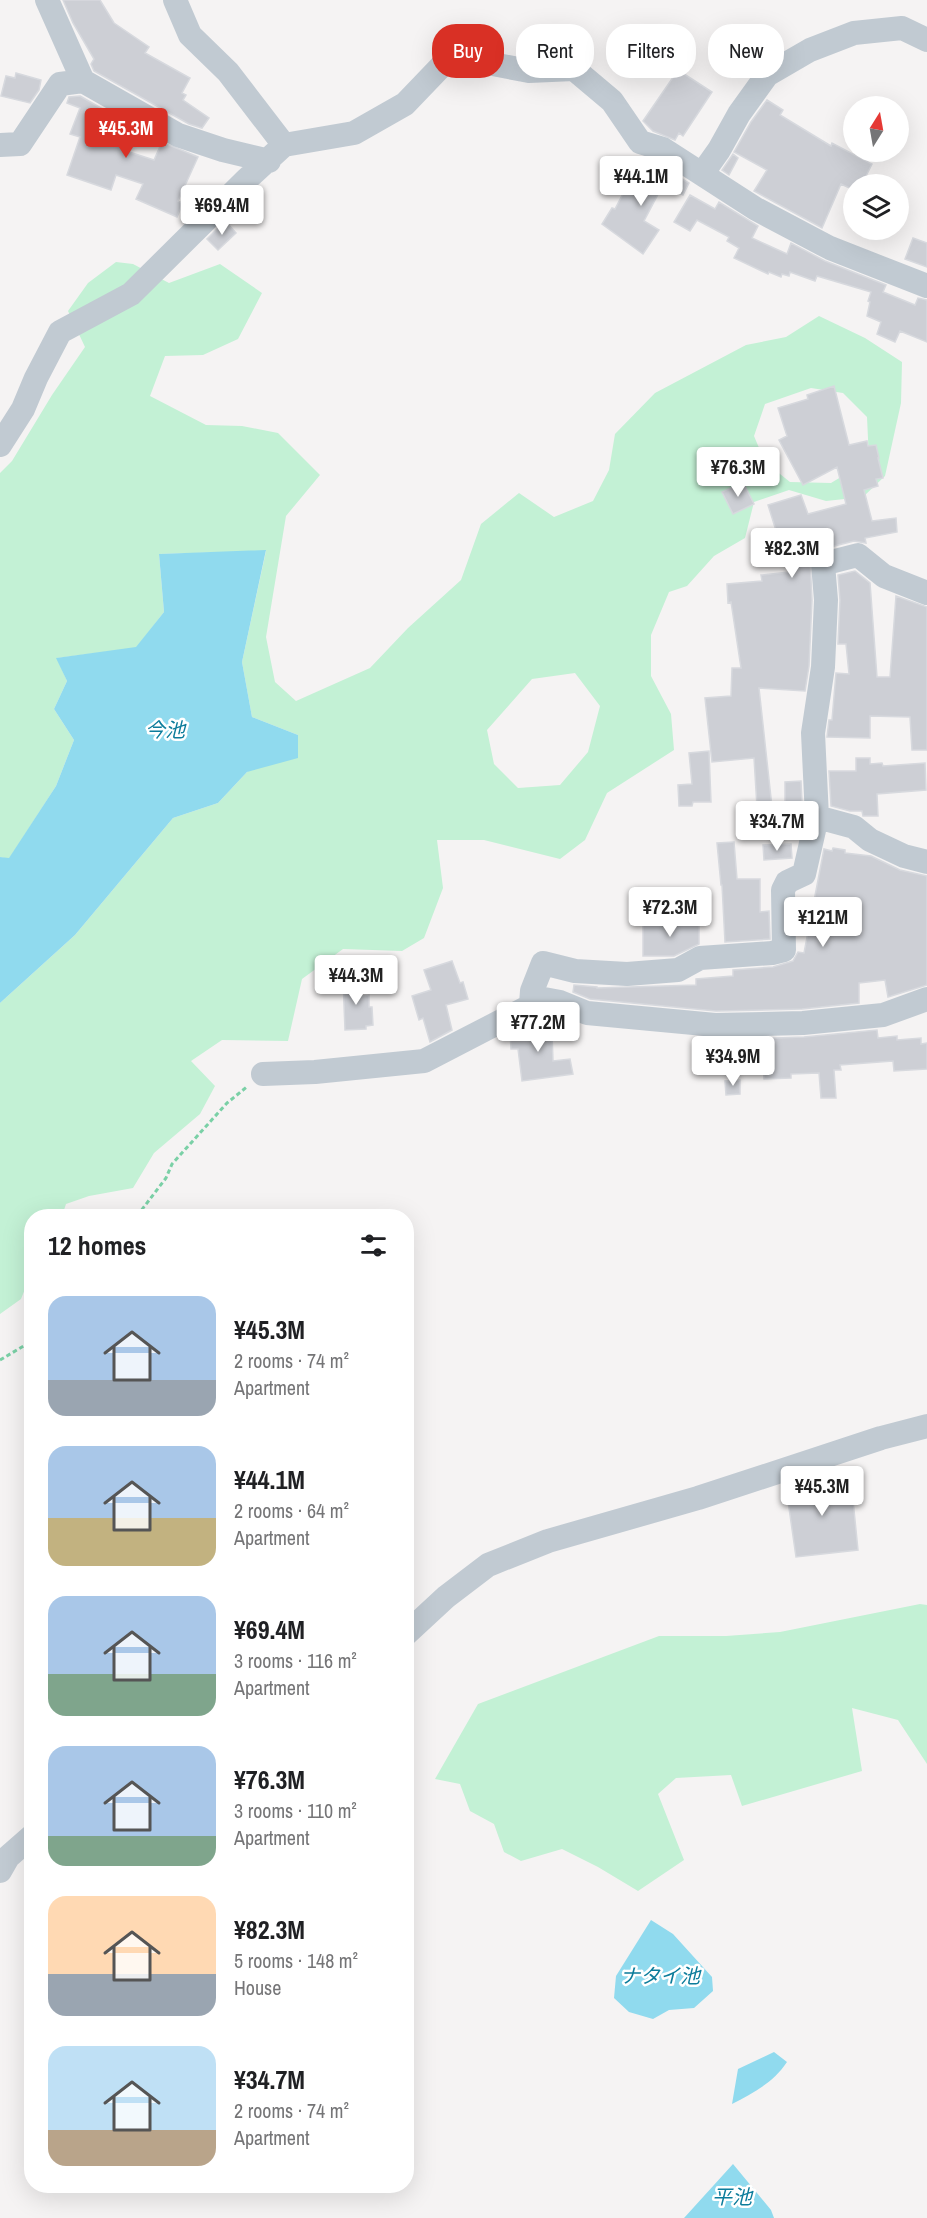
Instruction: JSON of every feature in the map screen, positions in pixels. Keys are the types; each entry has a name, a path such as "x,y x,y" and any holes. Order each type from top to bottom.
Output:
{"street":[{"path":"47,0 83,81 178,135 223,150 277,153 354,133 405,104 451,56 529,71 574,69 612,101 640,142 663,149 756,208 830,248 927,286"},
{"path":"175,0 190,35 228,72 277,153"},
{"path":"702,174 766,75 810,50 854,33 903,28 927,40"},
{"path":"0,145 20,144 60,84 83,81"},
{"path":"0,445 23,409 60,332 131,294 247,179 277,153"},
{"path":"531,1004 532,992 543,963 575,971 627,974 678,970 700,958 772,953 784,950 783,890 787,882 804,874 818,817 813,733 823,667 826,600 824,564 858,555 884,576 927,593"},
{"path":"818,817 854,827 870,840 904,856 927,862"},
{"path":"264,1074 315,1072 424,1061 544,999 560,1002 587,1013 715,1025 803,1023 883,1015 927,999"},
{"path":"414,1627 446,1597 488,1565 548,1541 699,1498 881,1438 927,1426"},
{"path":"0,1871 8,1857 24,1843"}],"path":[{"path":"142,1209 166,1178 172,1164 227,1103 264,1074"},
{"path":"0,1360 24,1346"}],"green space":[{"path":"116,262 133,264 169,283 220,264 262,293 238,339 203,355 165,356 150,396 206,425 242,426 278,433 320,475 286,516 266,637 275,682 296,701 370,668 408,628 461,580 481,524 519,493 554,517 593,501 609,470 615,434 655,393 746,345 786,337 819,316 865,338 902,362 901,403 885,476 863,497 826,501 789,490 754,502 745,538 714,556 687,586 669,592 651,635 651,676 671,714 674,750 607,793 585,840 560,859 484,840 437,840 443,888 424,938 402,951 343,949 302,979 288,1041 222,1040 191,1061 215,1086 200,1114 154,1153 133,1188 89,1196 66,1204 64,1209 24,1209 24,1292 21,1299 0,1314 0,1003 75,935 173,818 218,803 247,772 298,735 252,717 242,662 266,551 159,554 164,612 136,648 57,658 67,681 54,709 74,740 56,786 9,859 0,857 0,473 12,461 52,395 85,347 68,311 88,283","holes":["811,388 843,393 867,417 869,460 831,483 790,482 765,462 754,436 765,404","575,673 600,706 588,752 560,785 518,788 494,764 487,730 532,679"]},
{"path":"920,1604 927,1605 927,1764 898,1720 852,1708 862,1771 742,1806 731,1775 676,1778 658,1794 684,1860 638,1891 562,1849 521,1861 504,1852 494,1824 470,1811 460,1784 435,1779 478,1704 659,1636 726,1636 780,1632"}],"water":[{"name":"今池","path":"266,550 242,662 252,717 298,735 298,758 247,772 218,803 173,818 75,935 0,1003 0,857 9,858 56,786 74,740 54,709 67,681 56,658 136,647 164,612 159,554"},
{"name":"ナタイ池","path":"651,1920 673,1934 712,1977 713,1991 694,2008 669,2010 653,2019 629,2012 614,1998 616,1976"},
{"path":"774,2052 787,2062 762,2087 732,2104 738,2069"},
{"name":"平池","path":"733,2164 771,2210 774,2218 684,2218"}],"building":[{"path":"63,0 100,0 114,23 149,47 145,53 190,78 182,93 186,95 183,100 209,118 202,128 189,124 94,71 91,64 94,59 73,23"},
{"path":"16,73 41,80 39,90 30,103 1,96 6,76 15,78"},
{"path":"673,78 690,78 712,92 683,136 679,133 675,140 653,131 643,121"},
{"path":"80,96 122,120 119,128 132,132 126,151 154,160 162,142 198,157 178,201 183,203 177,217 136,199 143,184 116,175 111,190 67,175 80,137 70,134 80,108 67,103 69,97"},
{"path":"767,100 783,110 780,115 831,146 832,143 843,149 843,162 872,164 867,174 843,174 843,185 841,184 822,228 754,191 767,170 734,152"},
{"path":"733,154 738,158 729,175 722,170"},
{"path":"652,161 689,183 683,195 663,185 644,221 659,230 643,254 602,224 612,208 615,209 631,178 640,183"},
{"path":"690,195 715,209 719,202 758,226 752,238 787,254 791,243 825,261 886,285 883,292 915,305 918,298 927,300 927,342 900,331 895,342 877,334 881,322 867,316 871,292 817,276 815,281 790,272 789,276 782,274 781,277 769,272 768,274 734,258 739,248 727,241 729,237 697,220 690,231 674,222"},
{"path":"225,221 236,233 218,250 207,239"},
{"path":"913,238 927,243 927,267 905,259"},
{"path":"834,386 849,445 867,441 868,446 876,445 883,478 876,479 878,486 864,490 872,521 896,518 897,532 865,538 866,543 854,541 819,550 810,558 812,600 809,666 805,691 759,688 772,807 757,807 754,758 712,762 705,698 731,696 732,668 741,668 731,602 728,603 727,584 762,581 761,575 789,572 768,505 801,495 808,514 846,504 837,467 803,485 779,440 787,436 778,408 808,399 807,395"},
{"path":"743,482 754,504 733,514 722,492"},
{"path":"855,571 870,583 877,677 890,677 896,596 927,607 927,750 912,750 910,717 870,716 870,738 827,737 829,720 832,720 836,673 849,674 846,644 838,644 840,600 838,575"},
{"path":"709,751 711,802 693,802 692,806 679,806 678,785 692,784 689,753"},
{"path":"856,758 870,758 870,764 882,763 883,766 925,763 926,790 877,794 878,816 863,816 862,811 850,811 831,806 829,771 856,771"},
{"path":"801,781 802,803 785,804 785,782"},
{"path":"734,842 737,879 760,879 760,912 769,911 770,939 725,942 717,843"},
{"path":"791,844 792,858 764,860 763,845"},
{"path":"833,848 845,850 845,853 871,856 900,870 927,876 927,985 888,997 885,980 859,983 859,1003 802,1009 716,1011 590,999 573,992 574,985 597,988 696,985 696,979 733,976 733,970 773,967 793,961 798,952 804,953 824,849 832,851"},
{"path":"680,921 699,921 699,944 674,956 643,956 643,924 680,924"},
{"path":"452,961 460,983 463,982 468,999 446,1005 452,1030 430,1042 423,1018 419,1020 412,996 431,990 424,970"},
{"path":"360,978 361,996 369,995 373,1025 366,1026 366,1029 345,1030 343,979"},
{"path":"548,1024 548,1032 552,1032 553,1061 570,1059 573,1074 522,1081 518,1049 511,1049 510,1032 524,1025"},
{"path":"877,1030 878,1038 897,1036 897,1040 921,1038 921,1044 927,1043 927,1069 894,1071 893,1061 840,1065 841,1070 834,1070 836,1098 821,1098 819,1073 791,1074 791,1078 764,1079 762,1044 746,1044 746,1039 804,1037"},
{"path":"740,1080 740,1094 726,1095 725,1081"},
{"path":"832,1479 832,1482 851,1480 858,1550 796,1557 786,1487 801,1485 800,1481"}]}
